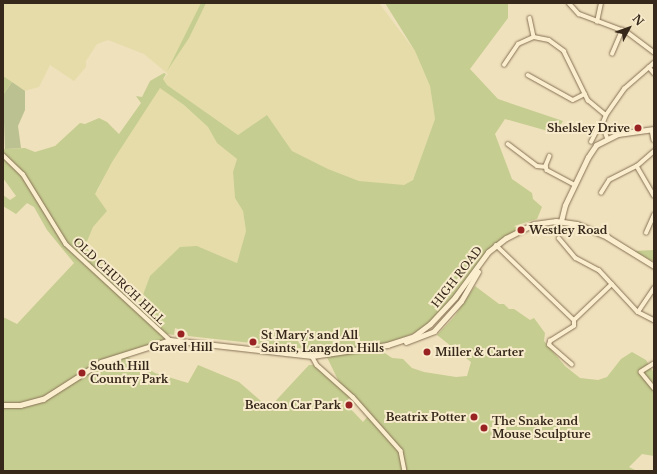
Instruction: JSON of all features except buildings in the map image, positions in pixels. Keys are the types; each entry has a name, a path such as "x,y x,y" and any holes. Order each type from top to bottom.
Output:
{"main road":[{"path":"653,130 622,133 607,138 590,154 563,208 561,221 599,233 654,266"},
{"name":"HIGH ROAD","path":"170,340 312,356 392,344 414,336 435,320 496,245 520,229 542,222 561,221"},
{"path":"3,405 20,405 43,399 101,362 170,340"}],"street":[{"path":"569,3 579,14 597,22 622,30 654,52"},
{"path":"597,22 601,3"},
{"path":"530,18 534,37"},
{"path":"612,54 622,30"},
{"path":"504,65 518,44 534,37 549,40 564,51 592,105 606,115"},
{"path":"591,142 597,130 602,127 606,115 624,89 654,63"},
{"path":"649,67 654,73"},
{"path":"528,76 573,100 585,94"},
{"path":"602,127 607,138"},
{"path":"653,130 654,140"},
{"path":"508,144 536,166 546,167 550,172 575,185"},
{"path":"601,193 609,180 637,166 654,151"},
{"name":"OLD CHURCH HILL","path":"3,155 23,174 66,244 170,340"},
{"path":"546,167 550,156"},
{"path":"637,166 654,195"},
{"path":"646,233 654,216"},
{"path":"559,238 576,258 599,270 638,312 654,320"},
{"path":"496,245 574,320 574,326 550,341 549,345 572,365"},
{"path":"574,320 612,284"},
{"path":"638,312 654,288"},
{"path":"312,356 317,365 353,397 402,451 405,471"},
{"path":"654,364 641,372 654,388"}],"shaded area":[{"path":"3,3 379,3 415,51 430,86 435,119 413,180 404,185 379,184 359,181 328,169 292,151 267,115 238,135 167,85 163,79 168,74 144,54 108,40 97,44 86,61 86,67 74,81 50,65 39,87 24,91 3,76"},
{"path":"160,87 184,105 208,127 217,143 237,159 233,172 235,198 243,211 246,231 237,263 197,246 150,276 141,300 134,303 85,245 93,227 107,211 92,193 98,190 111,162"}],"green space":[{"path":"201,3 206,3 189,38 167,71"},
{"path":"385,3 508,3 508,18 470,69 498,99 563,121 555,133 505,119 495,134 512,179 532,193 533,199 542,207 537,219 514,226 520,229 496,245 455,297 421,331 376,347 392,358 403,359 412,368 424,372 456,377 467,376 471,362 437,335 454,317 475,286 499,304 504,304 509,309 514,309 530,320 534,318 545,333 544,341 565,366 580,378 598,380 607,377 621,359 632,352 646,360 654,373 654,456 642,454 629,467 637,471 3,471 3,317 17,324 74,263 47,230 34,207 27,203 16,214 3,206 3,195 10,200 16,196 3,178 3,149 25,148 35,152 55,146 80,123 85,124 99,118 107,122 119,134 141,103 136,96 142,97 150,81 164,73 166,74 163,79 167,85 238,135 267,115 292,151 328,169 359,181 404,185 413,180 435,119 430,86 415,51","holes":["160,88 184,105 208,127 217,143 237,159 233,172 235,198 243,211 246,231 237,263 197,246 180,247 150,276 141,300 134,303 85,246 93,227 107,211 95,194 112,162","175,328 187,332 188,336 307,349 322,347 340,384 369,415 363,422 345,403 351,396 317,365 309,365 269,408 239,382 198,365 188,383 155,373 124,355 165,340 168,334 174,335"]},
{"path":"3,76 12,82 3,95"},
{"path":"12,82 25,91 25,110 18,126 21,148 5,149 3,95"},
{"path":"654,250 654,262 634,251"}],"place":[{"name":"Shelsley Drive","path":"638,128"},
{"name":"Westley Road","path":"521,230"},
{"name":"Gravel Hill","path":"181,334"},
{"name":"St Mary's and All Saints, Langdon Hills","path":"253,342"},
{"name":"Miller & Carter","path":"427,352"},
{"name":"South Hill Country Park","path":"82,373"},
{"name":"Beacon Car Park","path":"349,405"},
{"name":"Beatrix Potter","path":"474,417"},
{"name":"The Snake and Mouse Sculpture","path":"484,428"}]}
